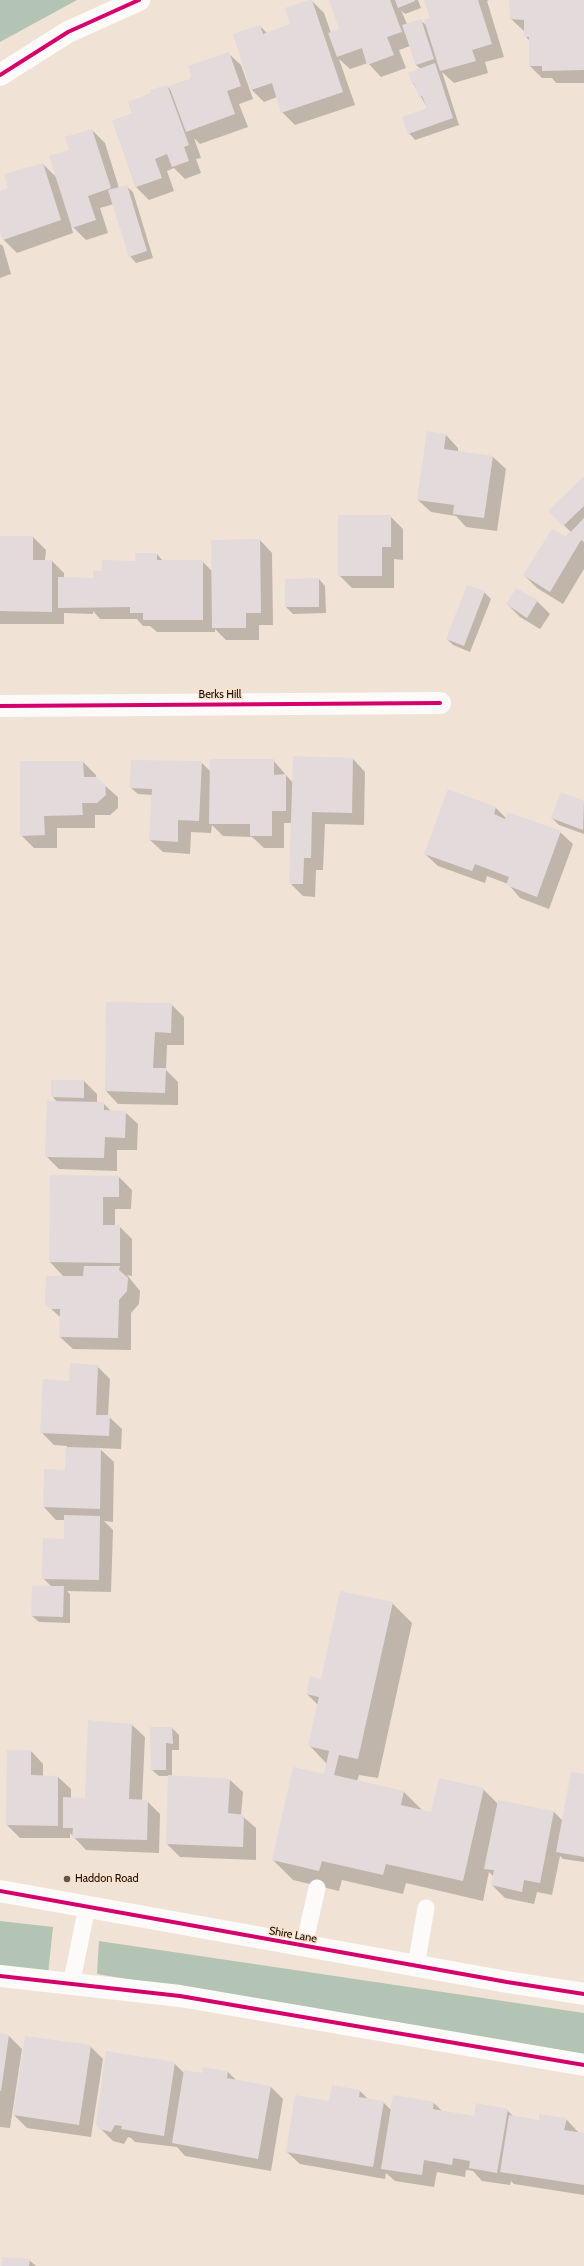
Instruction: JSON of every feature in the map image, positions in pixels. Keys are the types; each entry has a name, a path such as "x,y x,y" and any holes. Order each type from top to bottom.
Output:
{"street":[{"path":"0,75 68,32 139,0"},
{"name":"Berks Hill","path":"0,706 440,703"},
{"name":"Shire Lane","path":"0,1892 416,1966 584,1994"},
{"path":"0,1976 180,1996 584,2065"}],"lane":[{"path":"304,1946 317,1888"},
{"path":"71,1985 87,1907"},
{"path":"416,1966 426,1908"}],"green space":[{"path":"0,0 77,0 0,42"},
{"path":"0,1921 53,1927 48,1974 0,1967"},
{"path":"99,1941 584,2013 584,2054 97,1974"}],"building":[{"path":"312,0 343,92 281,113 272,83 251,90 233,34 260,25 263,34 290,24 285,8"},
{"path":"329,0 390,0 402,32 387,37 394,55 367,65 362,48 337,57 328,33 339,29"},
{"path":"395,0 415,0 415,1 398,8"},
{"path":"424,0 478,0 492,44 472,50 476,61 440,71 424,20 430,18"},
{"path":"509,0 584,0 584,70 542,71 542,66 529,66 529,37 524,37 524,20 510,19"},
{"path":"421,19 434,59 416,65 402,25"},
{"path":"229,52 241,86 227,91 235,114 186,132 169,86 192,78 188,66"},
{"path":"435,63 453,118 408,134 402,117 427,108 422,96 419,97 414,83 412,84 408,73"},
{"path":"167,85 189,145 184,147 189,161 172,167 167,154 155,159 162,178 136,187 112,121 132,113 128,102 151,93 150,90"},
{"path":"92,129 111,188 88,196 96,220 72,228 49,156 69,150 65,137"},
{"path":"43,163 61,220 3,240 0,231 0,191 8,188 4,174"},
{"path":"127,185 147,251 129,257 108,190"},
{"path":"427,431 446,434 444,449 493,456 484,518 453,514 454,505 417,500"},
{"path":"584,476 584,506 563,526 548,511"},
{"path":"338,515 391,515 391,547 382,547 382,576 338,576"},
{"path":"584,518 584,542 581,540 550,592 523,575 552,529 566,537"},
{"path":"0,536 33,536 33,560 52,560 52,612 0,611"},
{"path":"260,539 261,613 246,613 246,628 212,628 211,540"},
{"path":"135,553 157,553 157,560 203,560 203,620 143,620 143,613 130,613 130,607 58,608 58,577 93,578 93,571 102,571 102,560 135,561"},
{"path":"319,578 319,607 285,607 285,579"},
{"path":"467,585 485,591 464,646 446,639"},
{"path":"516,588 538,600 527,618 506,604"},
{"path":"293,756 353,758 352,813 312,812 311,858 304,858 303,884 289,884"},
{"path":"210,759 274,759 274,775 286,774 286,811 272,811 272,836 250,836 250,824 209,824"},
{"path":"131,760 202,761 199,821 178,820 178,842 149,840 152,789 130,788"},
{"path":"20,761 83,761 84,777 96,777 105,784 106,795 97,803 82,803 83,815 44,816 45,835 20,836"},
{"path":"448,789 496,807 494,814 505,819 508,812 561,831 537,897 506,885 509,877 475,864 472,871 424,854"},
{"path":"561,792 584,801 583,830 551,818"},
{"path":"106,1002 172,1003 171,1033 155,1032 153,1068 166,1068 165,1093 105,1091"},
{"path":"51,1080 84,1080 84,1098 51,1097"},
{"path":"47,1101 104,1102 104,1110 126,1111 125,1138 105,1137 104,1158 45,1157"},
{"path":"50,1175 119,1176 119,1197 103,1197 103,1225 120,1225 120,1263 49,1262"},
{"path":"84,1266 120,1266 119,1270 128,1278 127,1291 119,1300 118,1338 59,1337 60,1309 50,1309 45,1304 46,1276 83,1276"},
{"path":"70,1363 98,1365 96,1415 110,1415 109,1436 40,1433 43,1379 69,1381"},
{"path":"66,1447 101,1448 100,1509 43,1507 44,1469 65,1470"},
{"path":"64,1515 100,1516 99,1580 42,1579 43,1538 64,1539"},
{"path":"32,1586 64,1586 63,1617 31,1616"},
{"path":"340,1591 393,1602 358,1759 339,1755 334,1775 404,1791 401,1805 431,1812 439,1778 484,1788 463,1881 386,1864 383,1875 322,1861 319,1871 272,1860 293,1767 324,1774 329,1751 308,1746 319,1697 306,1694 310,1676 321,1679"},
{"path":"88,1720 132,1724 129,1799 148,1800 147,1840 72,1838 73,1828 63,1828 63,1797 85,1798"},
{"path":"150,1727 172,1727 173,1744 166,1743 166,1770 151,1770"},
{"path":"7,1750 31,1750 31,1775 58,1776 58,1826 6,1825"},
{"path":"571,1772 584,1774 584,1857 556,1852"},
{"path":"168,1775 230,1779 228,1813 244,1815 243,1847 166,1844"},
{"path":"498,1800 554,1811 540,1883 524,1880 522,1892 491,1885 494,1870 484,1869"},
{"path":"0,2033 9,2035 1,2091 0,2091"},
{"path":"25,2036 91,2045 79,2125 13,2115"},
{"path":"106,2051 175,2062 164,2136 121,2129 122,2126 115,2125 111,2132 99,2129 96,2124"},
{"path":"203,2067 228,2071 227,2078 271,2086 258,2159 172,2143 184,2070 202,2073"},
{"path":"332,2085 360,2090 359,2097 384,2101 373,2167 286,2152 295,2095 329,2101"},
{"path":"393,2095 434,2102 433,2109 474,2116 476,2103 508,2109 497,2173 469,2168 470,2161 453,2158 452,2165 424,2160 422,2175 381,2169"},
{"path":"539,2114 567,2118 564,2130 584,2133 584,2185 500,2172 509,2115 539,2120"},
{"path":"2,2257 30,2259 29,2266 2,2266"}],"cycle path":[{"path":"0,75 68,32 139,0"},
{"path":"0,706 440,703"},
{"path":"0,1891 507,1982 584,1994"},
{"path":"0,1976 180,1996 584,2065"}],"place":[{"name":"Haddon Road","path":"67,1879"}]}
